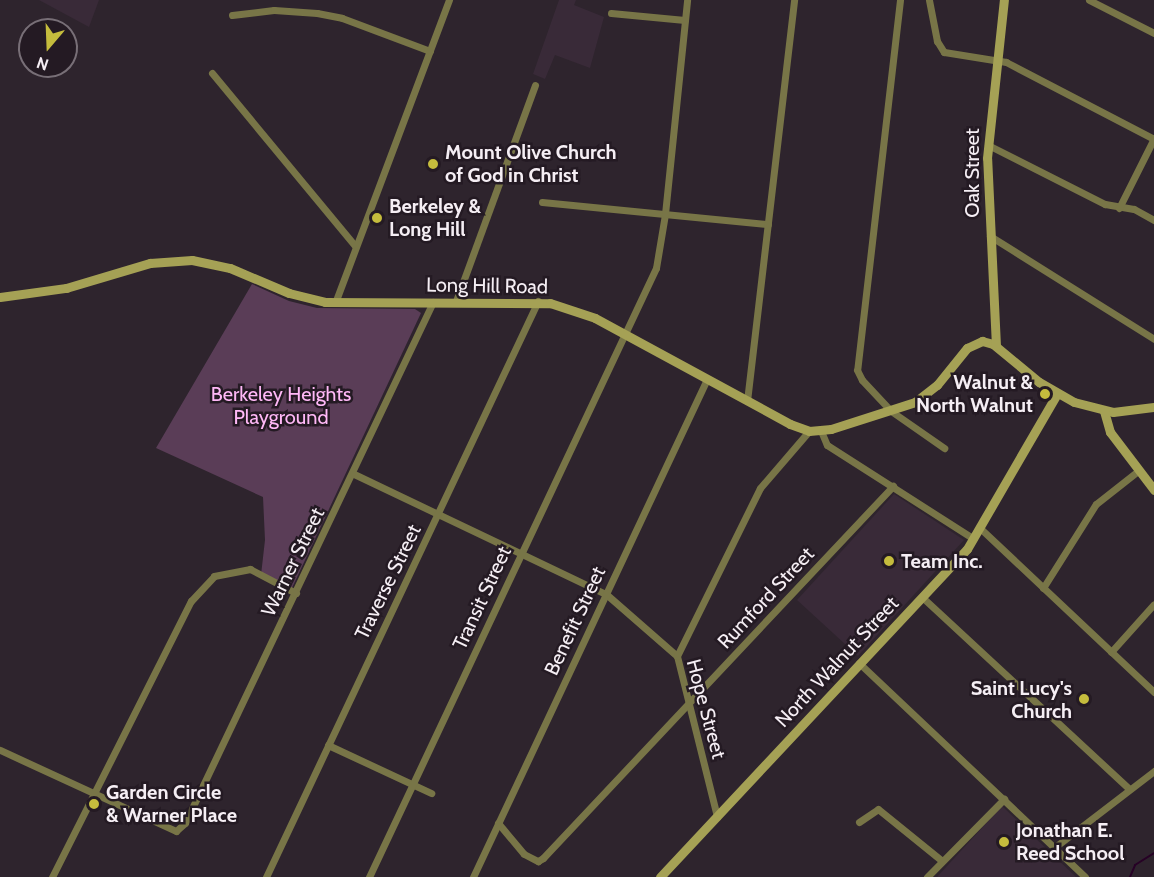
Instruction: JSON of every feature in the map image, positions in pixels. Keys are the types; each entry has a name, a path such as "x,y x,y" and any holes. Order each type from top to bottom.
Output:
{"main road":[{"name":"Oak Street","path":"996,346 988,145 1004,0"},
{"name":"Long Hill Road","path":"0,297 66,288 150,263 192,261 230,268 298,296 335,303 538,301 574,309 626,334 747,401 809,431 821,431 891,411 930,392 970,345 986,342 996,346"},
{"path":"996,346 1057,394 1104,411 1129,412 1154,407"},
{"name":"North Walnut Street","path":"660,877 974,539 1002,484 1057,394"},
{"path":"1104,411 1110,432 1154,490"}],"street":[{"path":"335,303 450,0"},
{"name":"Transit Street","path":"369,877 656,268 665,214 687,0"},
{"path":"747,401 794,0"},
{"path":"900,0 857,365 862,380 891,411 944,448"},
{"path":"929,0 941,50 997,60 1154,139 1119,208"},
{"path":"1089,0 1154,33"},
{"path":"232,15 274,9 317,13 342,18 430,51"},
{"path":"611,13 685,20"},
{"path":"212,73 355,246"},
{"path":"456,301 535,85"},
{"path":"988,145 1119,208 1134,209 1154,220"},
{"path":"542,202 768,224"},
{"path":"990,236 1154,339"},
{"name":"Traverse Street","path":"266,877 538,301"},
{"name":"Warner Street","path":"92,793 176,831 198,800 354,474 433,302"},
{"name":"Benefit Street","path":"473,877 707,379"},
{"path":"677,656 760,488 809,431"},
{"path":"821,431 827,445 974,539"},
{"path":"1043,588 1096,504 1139,470"},
{"name":"Hope Street","path":"354,474 438,516 606,594 677,656 717,817"},
{"name":"Rumford Street","path":"498,823 524,854 538,861 614,787 688,704 893,486"},
{"path":"981,529 1154,692"},
{"path":"52,877 92,793 188,606 214,576 250,569 296,593"},
{"path":"922,597 1129,789"},
{"path":"1111,652 1154,604"},
{"path":"859,663 1085,877"},
{"path":"328,745 430,793"},
{"path":"0,750 92,793"},
{"path":"1055,847 1154,771"},
{"path":"927,877 941,860 1004,799"},
{"path":"859,822 876,808 941,860"}],"shaded area":[{"path":"39,0 99,0 89,27 78,21 78,18 72,18"},
{"path":"559,0 576,0 574,5 604,17 590,68 555,55 545,79 533,74"},
{"name":"Team Inc.","path":"894,494 964,540 858,656 797,600"},
{"name":"Jonathan E. Reed School","path":"1002,806 1076,877 937,877"}],"green space":[{"name":"Berkeley Heights Playground","path":"252,284 289,301 317,308 415,309 421,313 291,590 261,575 265,540 263,497 156,448"}],"waterway":[{"path":"1130,877 1135,865 1154,853"}],"place":[{"name":"Mount Olive Church of God in Christ","path":"433,164"},
{"name":"Berkeley & Long Hill","path":"377,218"},
{"name":"Walnut & North Walnut","path":"1045,394"},
{"name":"Team Inc.","path":"889,561"},
{"name":"Saint Lucy's Church","path":"1084,699"},
{"name":"Garden Circle & Warner Place","path":"94,804"},
{"name":"Jonathan E. Reed School","path":"1004,842"}]}
